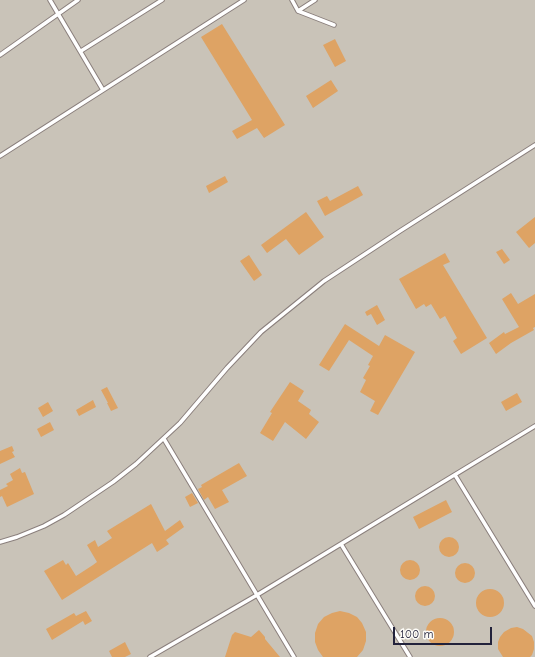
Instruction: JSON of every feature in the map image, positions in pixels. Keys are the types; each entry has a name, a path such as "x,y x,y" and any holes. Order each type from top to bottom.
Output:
{"lane":[{"path":"50,0 103,90"},
{"path":"0,55 78,0"},
{"path":"81,51 162,0"},
{"path":"0,156 244,0"},
{"path":"292,0 298,11 334,25"},
{"path":"298,11 315,0"},
{"path":"0,542 44,526 64,515 113,482 136,464 180,423 227,368 261,332 324,281 535,145"},
{"path":"150,657 257,595 535,426"},
{"path":"164,439 294,657"},
{"path":"455,474 535,606"},
{"path":"341,544 410,657"}],"shaded area":[{"path":"0,0 535,0 535,657 0,657"}],"building":[{"path":"222,24 285,125 264,138 257,128 237,139 232,131 252,120 201,37"},
{"path":"335,39 346,61 335,67 323,45"},
{"path":"331,80 338,91 313,108 306,96"},
{"path":"225,176 228,182 209,193 206,186"},
{"path":"358,186 363,195 325,216 317,201 327,196 330,201"},
{"path":"306,212 324,237 299,255 286,239 267,253 261,245"},
{"path":"535,217 535,243 529,248 516,232"},
{"path":"502,249 510,260 504,264 496,252"},
{"path":"445,253 450,262 443,265 487,338 461,354 453,341 457,338 445,316 440,319 431,304 426,307 424,304 416,309 399,279"},
{"path":"249,255 262,275 254,281 240,261"},
{"path":"511,293 518,304 535,294 535,327 533,328 534,330 511,343 496,354 489,343 504,332 505,334 519,327 502,299"},
{"path":"377,305 385,320 377,325 371,314 367,316 365,312"},
{"path":"345,324 379,346 385,335 415,352 378,415 370,411 375,401 360,392 366,380 363,378 370,366 368,365 373,356 349,340 329,371 319,365"},
{"path":"290,382 304,391 298,401 311,410 309,414 319,422 306,439 285,422 273,441 260,433 272,413 270,412"},
{"path":"107,387 118,408 111,411 101,390"},
{"path":"517,393 522,402 506,411 501,402"},
{"path":"93,400 96,407 79,416 76,410"},
{"path":"48,402 53,411 43,417 38,408"},
{"path":"50,422 54,430 41,437 37,429"},
{"path":"12,446 14,451 12,452 15,457 0,464 0,451"},
{"path":"239,463 247,476 222,490 229,502 215,509 208,497 204,500 198,489 202,487 201,485"},
{"path":"20,468 22,473 25,472 34,494 7,507 2,496 0,497 0,490 8,486 6,484 13,480 10,474"},
{"path":"192,493 198,503 190,507 185,497"},
{"path":"446,500 452,512 419,529 413,517"},
{"path":"151,504 165,531 180,520 184,527 166,540 169,544 157,552 152,543 62,600 44,571 63,560 66,565 68,563 76,576 97,562 87,545 95,540 98,547 112,538 107,531"},
{"path":"449,537 456,540 459,547 456,554 449,557 442,554 439,547 442,540"},
{"path":"410,560 417,563 420,570 417,577 410,580 403,577 400,570 403,563"},
{"path":"461,563 469,563 475,569 475,577 469,583 461,583 455,577 455,569"},
{"path":"425,586 432,589 435,596 432,603 425,606 418,603 415,596 418,589"},
{"path":"490,589 500,593 504,603 500,613 490,617 480,613 476,603 480,593"},
{"path":"86,611 92,621 85,625 83,621 52,640 46,629 74,613 76,616"},
{"path":"340,611 357,617 362,623 366,632 366,641 363,650 357,657 323,657 315,642 315,633 318,624 324,617"},
{"path":"440,618 450,622 454,632 450,642 440,646 430,642 426,632 430,622"},
{"path":"517,627 523,629 532,636 534,649 532,655 530,657 503,657 498,649 500,637 504,632 511,628"},
{"path":"259,630 280,657 225,657 232,635 235,632 251,637"},
{"path":"125,642 131,654 125,657 112,657 109,651"}]}
